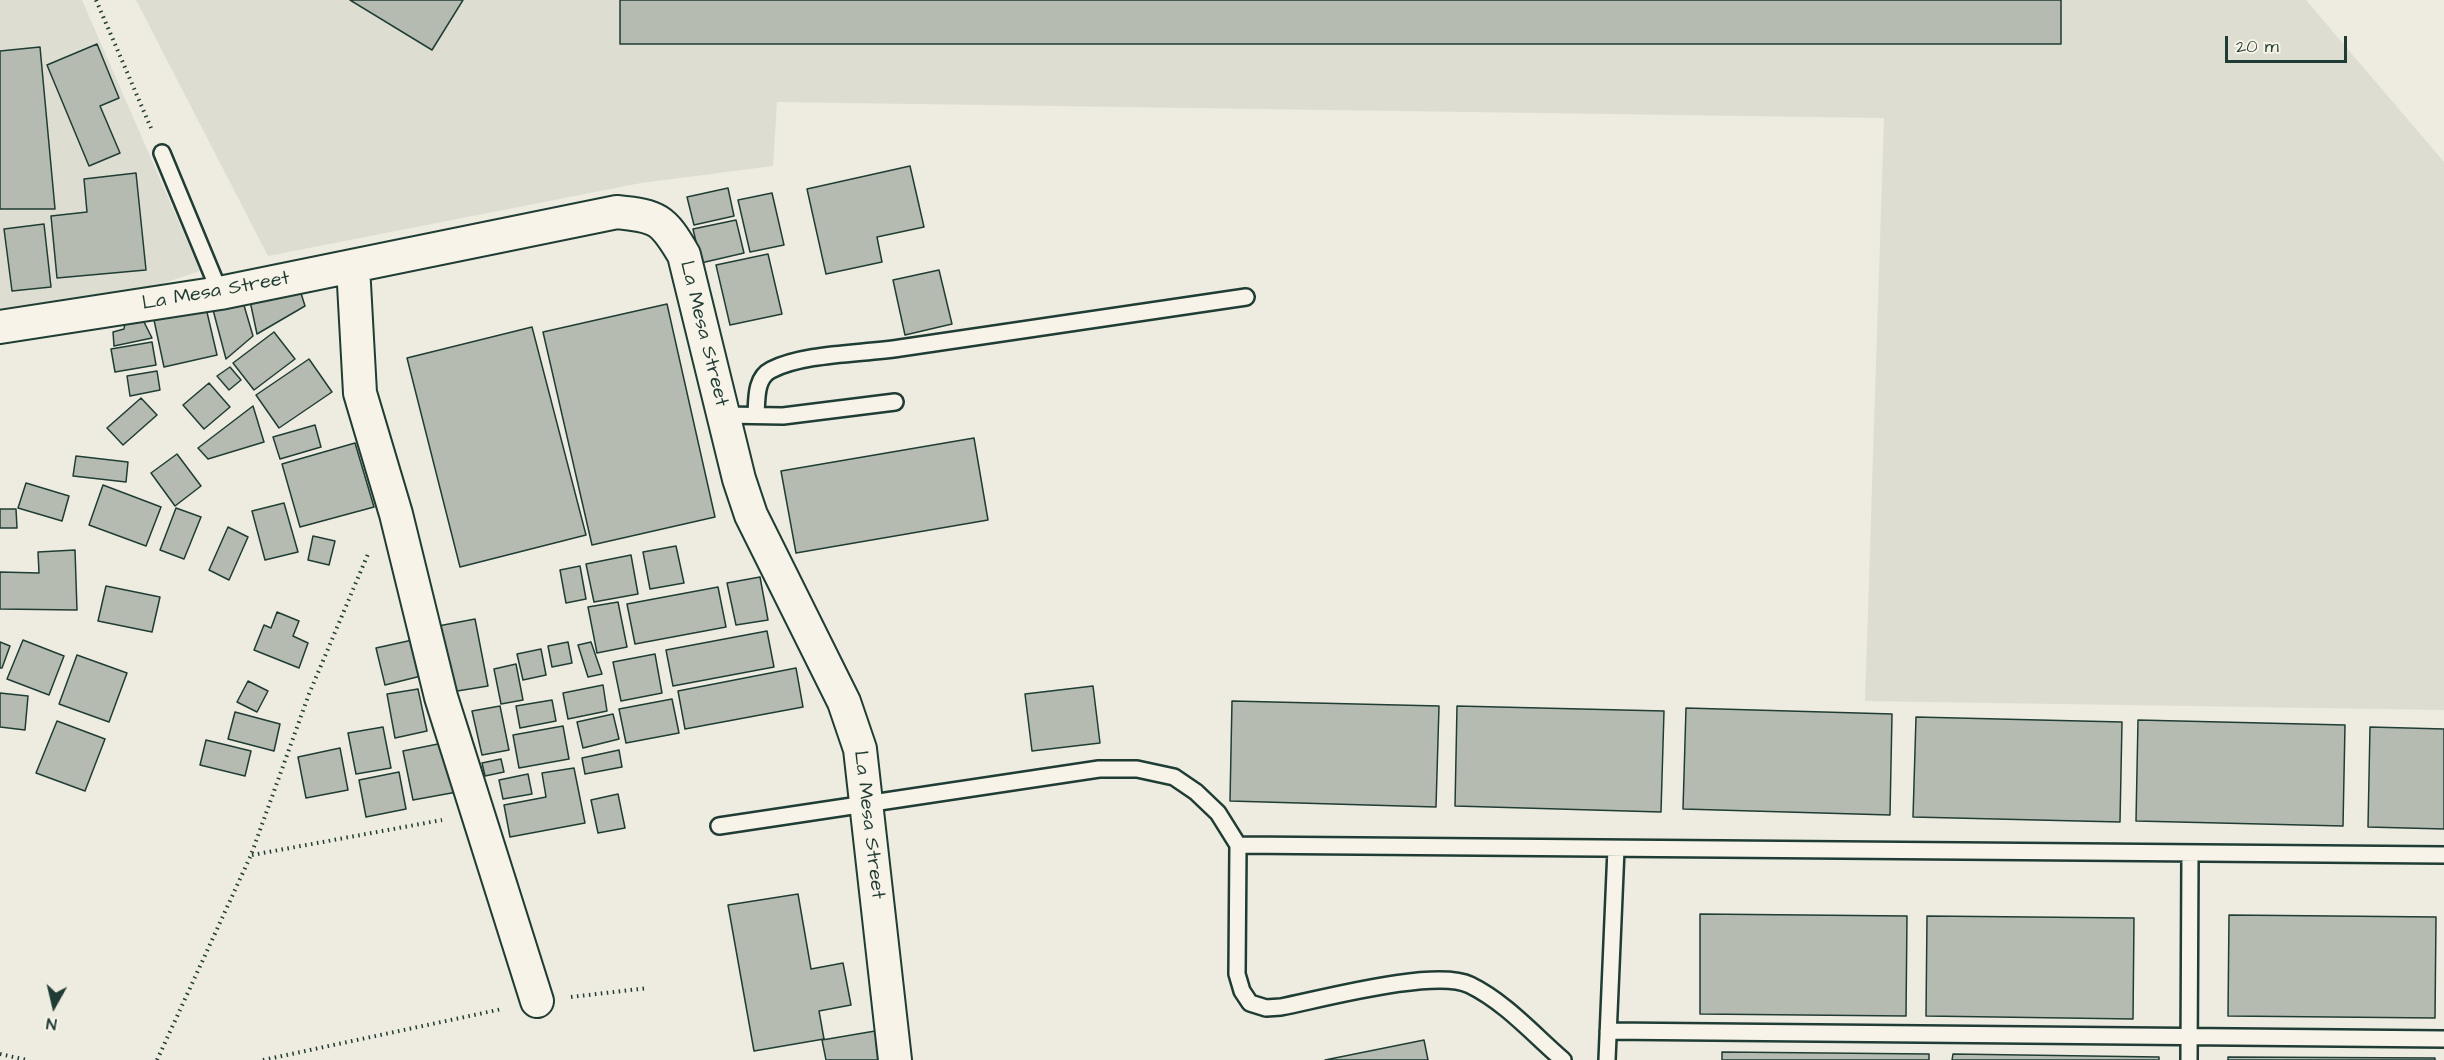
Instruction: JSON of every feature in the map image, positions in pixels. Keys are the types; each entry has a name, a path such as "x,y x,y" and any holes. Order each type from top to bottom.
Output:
{"street":[{"name":"La Mesa Street","path":"0,327 220,293 617,212 645,215 669,228 684,255 739,479 752,515 844,702 860,749 895,1060"},
{"path":"353,266 360,393 396,514 441,697 537,1001"}],"lane":[{"path":"162,153 220,293"},
{"path":"756,415 760,382 764,376 769,371 795,361 1246,297"},
{"path":"724,415 783,416 895,402"},
{"path":"719,826 1099,769 1137,769 1174,777 1196,792 1218,813 1238,845 1238,974 1242,991 1251,1003 1266,1008 1281,1007 1416,980 1444,978 1468,984 1491,997 1563,1060"},
{"path":"1238,845 2444,855"},
{"path":"1607,1060 1616,849"},
{"path":"2189,1060 2190,854"},
{"path":"1608,1030 2444,1039"}],"path":[{"path":"96,0 162,153"},
{"path":"157,1060 251,855 309,694 353,584 372,544 396,514"},
{"path":"251,855 477,813"},
{"path":"263,1060 537,1001 648,988"},
{"path":"0,1054 27,1060"}],"shaded area":[{"path":"0,0 82,0 200,271 155,286 0,313"},
{"path":"136,0 2306,0 2444,162 2444,710 1865,701 1884,118 777,102 773,166 641,183 268,256"}],"building":[{"path":"350,0 463,0 432,50"},
{"path":"620,0 2061,0 2061,44 620,44"},
{"path":"97,44 119,98 100,106 120,153 89,166 47,65"},
{"path":"40,47 55,209 0,209 0,51"},
{"path":"910,166 924,227 877,237 882,262 826,274 807,189"},
{"path":"136,173 146,270 57,278 51,216 87,212 84,179"},
{"path":"728,188 734,216 694,225 687,197"},
{"path":"772,193 784,245 750,252 738,200"},
{"path":"736,220 744,253 701,263 693,229"},
{"path":"44,224 51,287 12,291 4,229"},
{"path":"768,254 782,314 730,325 716,265"},
{"path":"939,270 952,324 905,335 893,280"},
{"path":"300,290 305,306 257,334 250,301"},
{"path":"243,302 253,336 226,359 212,306"},
{"path":"667,304 715,517 592,545 543,332"},
{"path":"206,308 217,355 164,367 154,320"},
{"path":"140,314 152,338 114,346 113,332 124,329 126,317"},
{"path":"532,327 586,535 460,567 407,358"},
{"path":"274,332 295,359 254,390 233,363"},
{"path":"152,342 156,365 115,372 111,349"},
{"path":"309,359 332,392 279,428 256,395"},
{"path":"230,367 241,380 229,390 217,376"},
{"path":"157,371 160,390 130,396 127,376"},
{"path":"209,383 230,407 204,429 183,405"},
{"path":"141,398 157,415 123,445 107,428"},
{"path":"253,406 264,442 208,459 198,448"},
{"path":"315,425 321,447 280,459 273,437"},
{"path":"974,438 988,520 796,553 781,471"},
{"path":"355,443 374,507 300,527 282,464"},
{"path":"177,454 201,486 175,506 151,473"},
{"path":"76,456 128,462 126,482 73,476"},
{"path":"26,483 69,496 62,521 18,508"},
{"path":"103,485 161,507 146,546 89,525"},
{"path":"284,503 298,552 265,560 252,511"},
{"path":"176,508 201,517 184,559 160,550"},
{"path":"0,509 16,509 17,528 0,528"},
{"path":"228,527 248,537 229,580 209,570"},
{"path":"313,536 335,541 329,565 308,560"},
{"path":"676,546 684,583 650,589 643,552"},
{"path":"75,550 77,610 0,609 0,572 39,573 38,552"},
{"path":"631,555 638,594 594,602 586,564"},
{"path":"580,566 586,599 566,603 560,570"},
{"path":"760,577 768,620 736,625 727,583"},
{"path":"106,586 160,597 152,632 98,621"},
{"path":"718,587 726,627 635,644 627,604"},
{"path":"618,602 627,647 597,653 588,607"},
{"path":"277,612 299,621 293,636 308,643 299,668 254,650 264,625 271,628"},
{"path":"475,619 488,686 445,693 433,627"},
{"path":"767,631 774,667 673,686 666,650"},
{"path":"417,639 425,675 385,685 376,648"},
{"path":"23,640 64,656 49,695 7,679"},
{"path":"0,642 10,646 2,668 0,668"},
{"path":"568,642 572,663 552,667 548,646"},
{"path":"591,642 602,674 588,677 578,645"},
{"path":"541,649 546,675 523,680 517,654"},
{"path":"655,654 662,693 621,701 613,662"},
{"path":"77,655 127,673 109,722 59,704"},
{"path":"516,664 523,700 501,704 494,669"},
{"path":"796,668 803,707 685,729 678,691"},
{"path":"248,681 268,691 257,712 237,702"},
{"path":"603,685 607,711 568,719 563,693"},
{"path":"1093,686 1100,743 1032,751 1025,694"},
{"path":"418,689 427,731 395,738 387,694"},
{"path":"0,693 28,696 25,730 0,727"},
{"path":"672,699 679,733 626,743 619,709"},
{"path":"552,700 556,721 520,728 516,706"},
{"path":"1232,701 1439,706 1436,807 1230,801"},
{"path":"500,706 509,750 482,755 472,711"},
{"path":"1457,706 1664,711 1661,812 1455,806"},
{"path":"1686,708 1892,714 1890,815 1683,809"},
{"path":"235,712 280,724 274,751 228,739"},
{"path":"613,714 619,739 583,748 577,722"},
{"path":"1916,717 2122,722 2120,822 1913,817"},
{"path":"2138,720 2345,725 2343,826 2136,821"},
{"path":"57,721 105,739 85,791 36,773"},
{"path":"563,726 569,759 519,768 513,735"},
{"path":"383,727 391,768 356,774 348,733"},
{"path":"2370,727 2444,729 2444,829 2368,827"},
{"path":"206,740 251,751 245,776 200,765"},
{"path":"448,742 457,792 413,800 403,751"},
{"path":"340,748 348,790 306,798 298,757"},
{"path":"619,750 622,767 585,774 582,758"},
{"path":"501,759 504,772 485,776 482,763"},
{"path":"574,768 585,823 510,837 504,805 546,797 542,773"},
{"path":"399,772 406,809 366,817 359,780"},
{"path":"528,774 532,794 503,799 499,780"},
{"path":"618,794 625,828 598,833 591,800"},
{"path":"798,894 811,969 843,963 851,1005 819,1011 824,1039 754,1051 728,905"},
{"path":"1700,914 1907,916 1906,1016 1700,1014"},
{"path":"2229,915 2436,917 2435,1018 2228,1016"},
{"path":"1927,916 2134,918 2133,1019 1926,1016"},
{"path":"881,1030 887,1060 826,1060 822,1040"},
{"path":"1424,1040 1428,1060 1325,1060"},
{"path":"1722,1052 1929,1054 1929,1060 1722,1060"},
{"path":"1953,1054 2159,1057 2159,1060 1952,1060"},
{"path":"2228,1057 2435,1058 2435,1060 2228,1060"}]}
